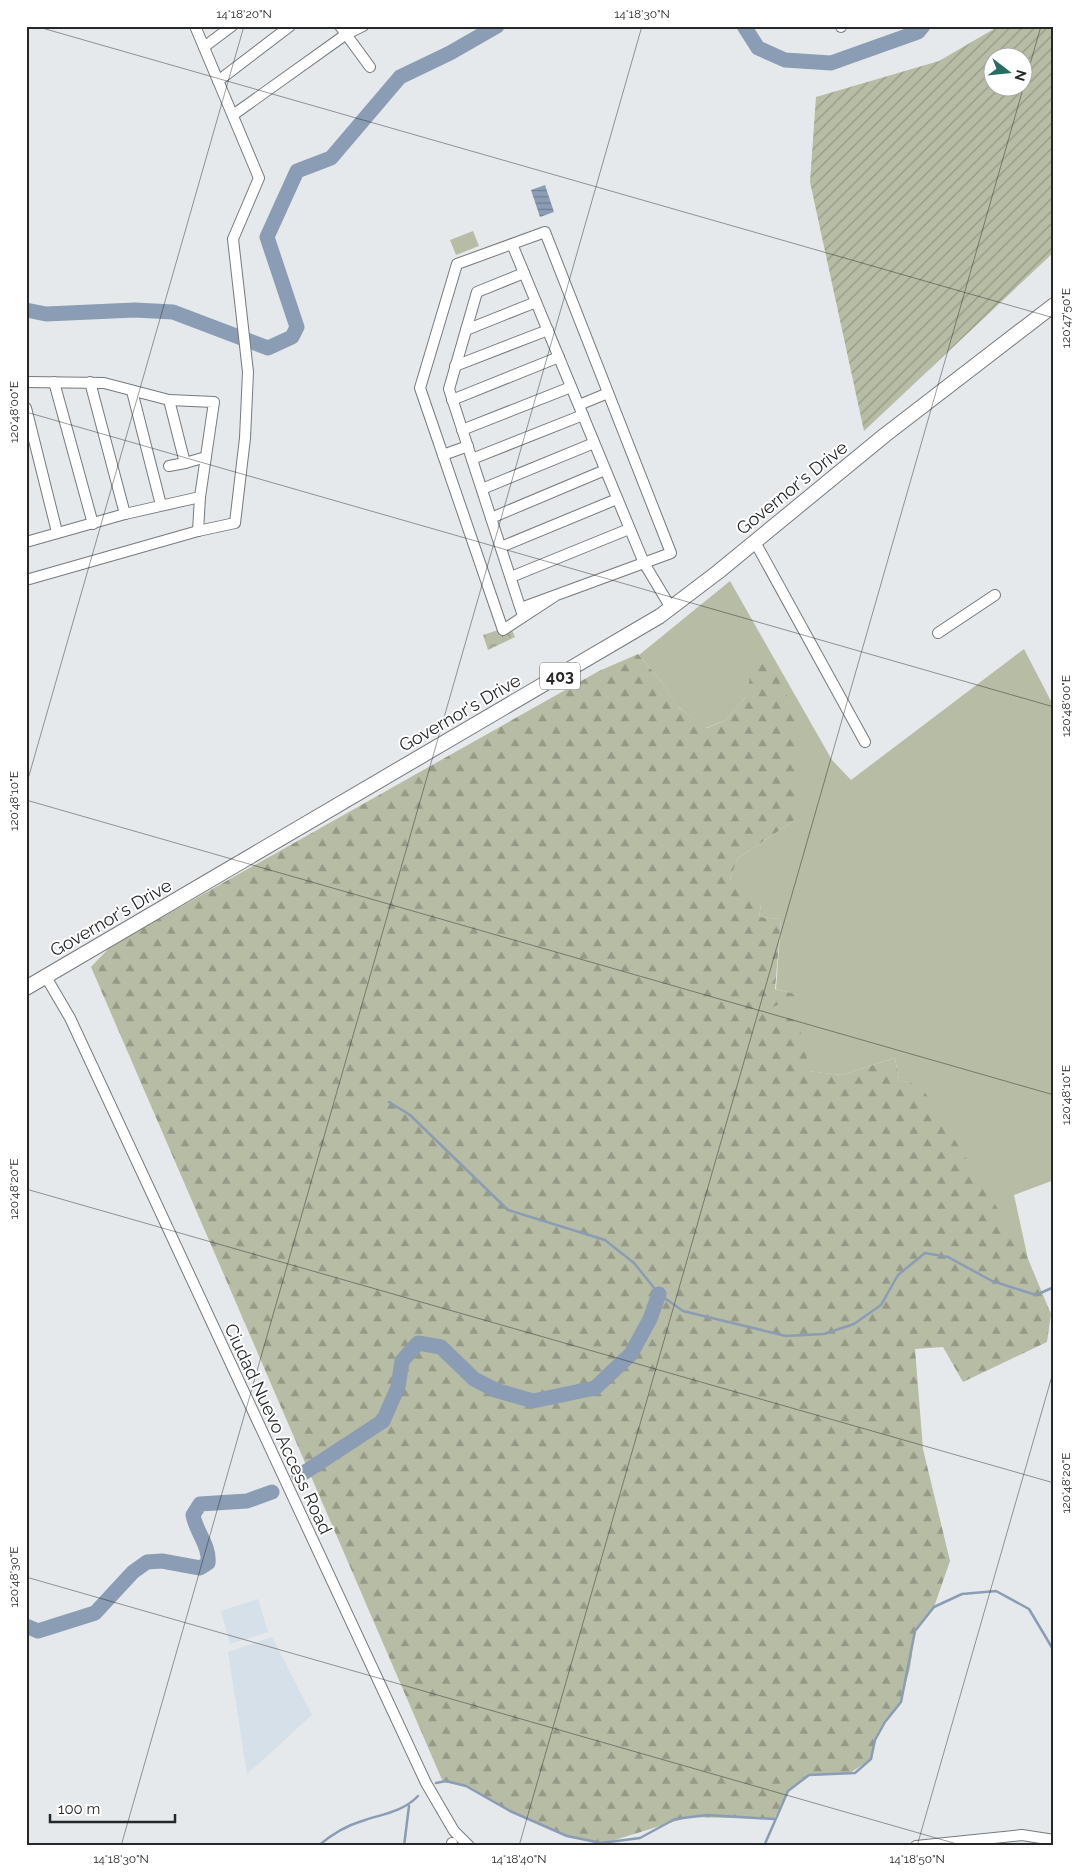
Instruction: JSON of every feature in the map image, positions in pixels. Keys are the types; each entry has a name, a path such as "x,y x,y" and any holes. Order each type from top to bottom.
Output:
{"main road":[{"name":"Governor's Drive","path":"26,988 623,640 671,608 886,435 1054,305"}],"street":[{"path":"26,580 198,531 235,523 245,438 248,372 233,238 259,178 195,26"},
{"path":"204,47 232,26"},
{"path":"218,81 290,26"},
{"path":"233,115 342,31 363,26"},
{"path":"342,31 370,67"},
{"path":"545,232 671,553 555,596 522,612 503,630 420,388 457,264 512,244 545,232"},
{"path":"512,244 644,563 671,608"},
{"path":"522,612 449,389 477,292 524,272"},
{"path":"466,330 536,302"},
{"path":"455,366 548,330"},
{"path":"452,400 559,357"},
{"path":"26,382 104,383 169,400 214,402 200,497 198,531"},
{"path":"54,382 93,524"},
{"path":"90,382 125,514"},
{"path":"462,430 571,386"},
{"path":"132,391 161,505"},
{"path":"472,459 581,410 608,393"},
{"path":"169,400 185,463"},
{"path":"26,408 58,532"},
{"path":"482,489 594,443"},
{"path":"443,455 468,446"},
{"path":"169,466 206,457"},
{"path":"491,518 606,470"},
{"path":"26,542 125,514 200,497"},
{"path":"501,547 617,499"},
{"path":"510,577 630,528"},
{"path":"755,542 865,742"},
{"path":"938,633 995,594"},
{"name":"Ciudad Nuevo Access Road","path":"51,975 426,1783 454,1831 469,1846"},
{"path":"916,1846 1022,1835 1054,1840"}],"shaded area":[{"path":"258,1599 268,1632 230,1644 221,1611"},
{"path":"272,1637 312,1715 247,1774 228,1652"}],"green space":[{"path":"999,26 1054,26 1054,252 864,431 810,182 816,97 939,61"},
{"path":"473,231 479,246 456,255 450,240"},
{"path":"730,581 832,760 851,780 1024,649 1054,707 1054,1180 1014,1195 1028,1259 921,1087 899,1080 895,1058 841,1075 807,1071 765,1009 799,995 776,989 781,919 759,917 761,904 730,879 738,858 795,820 752,660 749,693 726,720 706,728 677,706 661,681 639,655"},
{"path":"498,630 500,636 512,630 515,637 488,650 483,635"},
{"path":"638,654 661,681 678,707 707,728 726,720 748,694 751,660 771,666 795,710 795,820 738,858 730,879 756,890 761,904 759,917 781,919 775,989 800,995 766,1010 797,1021 806,1048 808,1071 841,1075 895,1058 899,1080 921,1086 1026,1254 1051,1314 1047,1342 963,1382 943,1347 915,1349 923,1449 950,1561 934,1607 915,1631 910,1668 900,1704 875,1739 871,1759 850,1773 809,1775 788,1791 774,1819 689,1817 605,1843 567,1836 510,1811 466,1786 443,1782 91,967 111,946 599,671"}],"water":[{"path":"545,185 554,212 540,217 531,190"}],"waterway":[{"path":"26,310 46,314 135,310 173,312 268,348 292,337 297,327 267,237 297,171 331,158 400,77 450,53 497,26"},
{"path":"744,26 758,48 785,60 831,63 918,32 923,26"},
{"path":"389,1102 410,1115 508,1210 605,1240 634,1263 659,1294 683,1311 786,1336 824,1334 854,1324 881,1305 898,1275 925,1253 948,1257 992,1281 1036,1295 1054,1287"},
{"path":"299,1476 383,1421 398,1387 402,1361 418,1343 441,1347 474,1379 495,1390 533,1401 595,1388 631,1354 650,1319 659,1294"},
{"path":"26,1626 38,1631 95,1613 133,1572 147,1562 162,1561 200,1568 208,1563 207,1551 193,1515 200,1504 247,1501 272,1492"},
{"path":"764,1846 788,1791 809,1775 855,1773 871,1759 875,1740 885,1722 901,1702 915,1631 934,1607 962,1594 996,1591 1029,1609 1054,1651"},
{"path":"436,1783 446,1781 466,1786 510,1811 567,1836 601,1843 640,1838 675,1819 707,1815 774,1819"},
{"path":"318,1846 344,1828 406,1806 418,1796"},
{"path":"404,1846 409,1806"}]}
